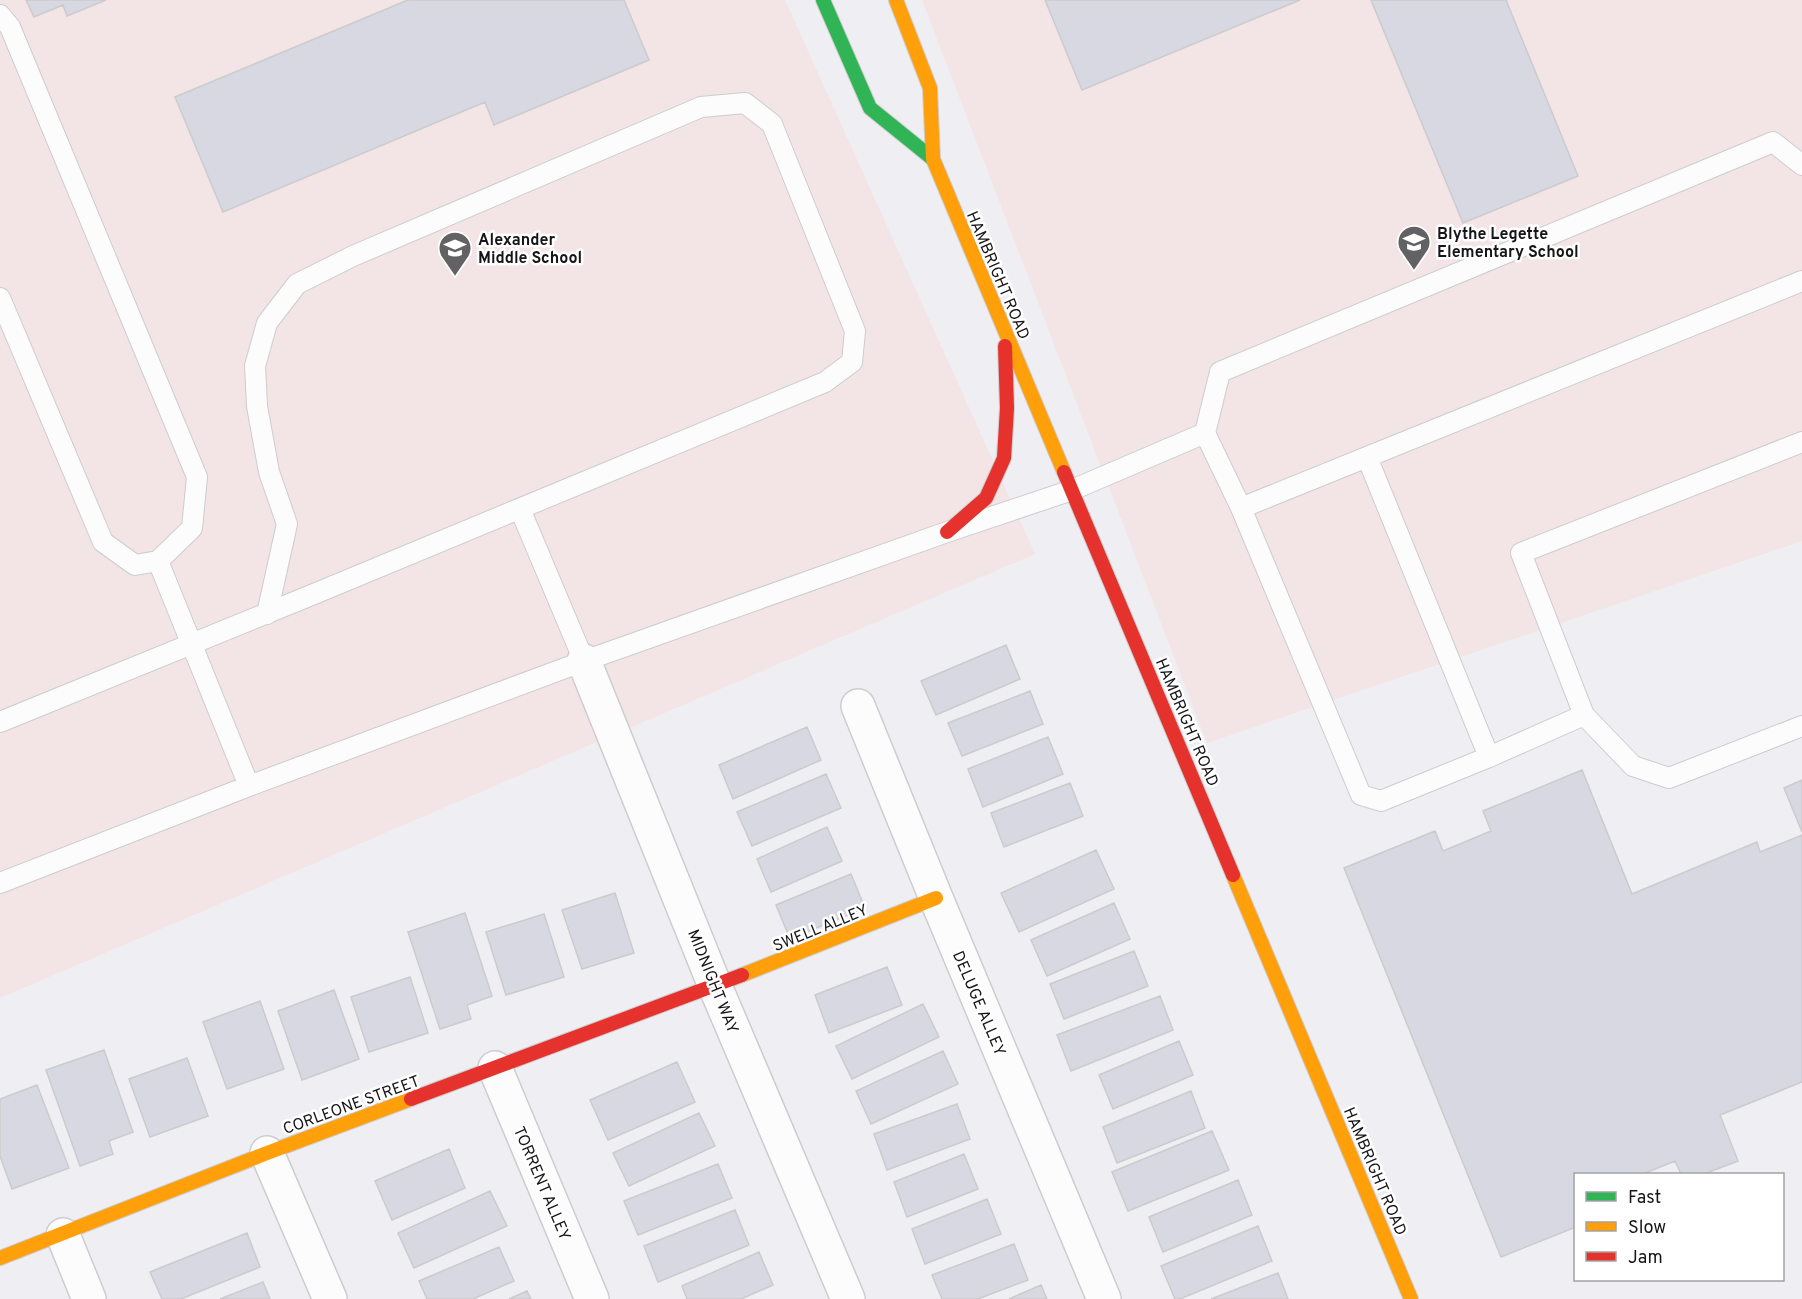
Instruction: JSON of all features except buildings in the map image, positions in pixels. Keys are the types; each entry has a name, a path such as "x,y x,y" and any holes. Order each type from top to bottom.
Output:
{"main road":[{"name":"HAMBRIGHT ROAD","path":"823,0 870,108 933,159"},
{"name":"HAMBRIGHT ROAD","path":"896,0 930,88 933,159 1412,1299"},
{"path":"947,532 986,498 1004,458 1007,408 1005,330"},
{"name":"SWELL ALLEY","path":"715,986 936,898"},
{"name":"CORLEONE STREET","path":"0,1258 267,1153 715,986"}],"street":[{"name":"MIDNIGHT WAY","path":"584,661 715,986 848,1299"},
{"name":"DELUGE ALLEY","path":"858,706 1104,1299"},
{"name":"TORRENT ALLEY","path":"495,1068 592,1299"},
{"path":"267,1153 330,1299"},
{"path":"63,1235 89,1299"}],"lane":[{"path":"0,15 10,27 197,477 192,528 158,561 135,565 103,542 0,298"},
{"path":"0,722 192,645 267,614 520,508 825,382 852,363 855,331 772,124 745,103 701,107 362,253 297,284 267,323 255,366 257,406 269,472 287,524 267,614"},
{"path":"1584,715 1381,801 1361,795 1241,508 1205,433 1220,372 1773,142 1802,165"},
{"path":"1241,508 1802,281"},
{"path":"0,883 249,786 584,661 1072,490 1205,433"},
{"path":"1802,442 1521,553 1584,715 1633,766 1669,778 1802,726"},
{"path":"1367,457 1489,757"},
{"path":"520,508 584,661"},
{"path":"158,561 249,786"}],"shaded area":[{"name":"Alexander Middle School","path":"0,0 785,0 1035,554 0,998"},
{"name":"Blythe Legette Elementary School","path":"922,0 1802,0 1802,541 1207,743"}],"traffic: fast":[{"path":"823,0 870,108 933,159"}],"traffic: slow":[{"path":"896,0 930,88 933,159 1064,472"},
{"path":"1233,875 1411,1299"},
{"path":"742,975 936,898"},
{"path":"0,1258 411,1099"}],"traffic: jam":[{"path":"947,532 986,498 1004,458 1007,408 1005,346"},
{"path":"1064,472 1233,875"},
{"path":"411,1099 742,975"}],"place":[{"name":"Blythe Legette Elementary School","path":"1414,271"},
{"name":"Alexander Middle School","path":"455,277"}]}
